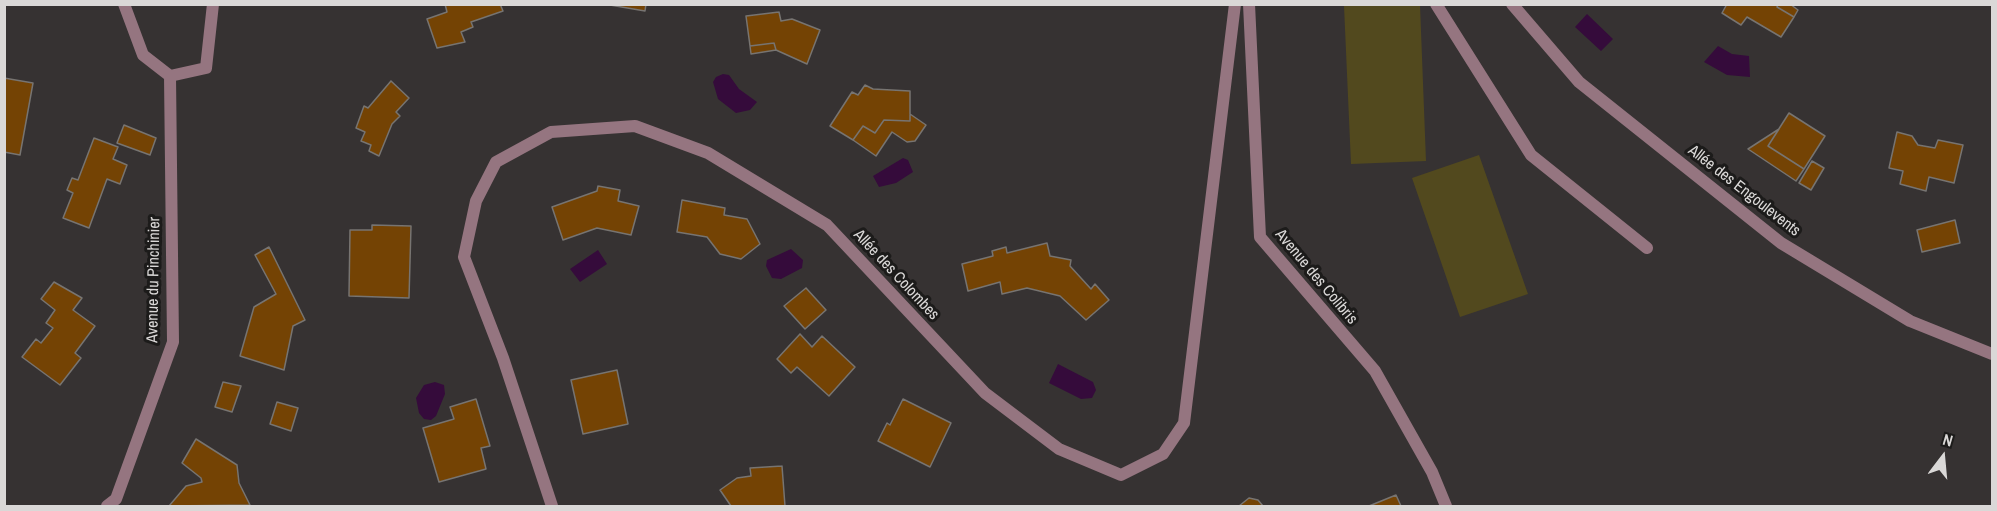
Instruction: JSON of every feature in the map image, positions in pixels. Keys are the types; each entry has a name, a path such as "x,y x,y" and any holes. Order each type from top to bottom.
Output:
{"street":[{"path":"124,4 143,55 170,76 206,68 213,4"},
{"name":"Allée des Colombes","path":"552,507 503,358 464,256 476,201 496,162 551,132 635,126 708,153 827,225 986,393 1059,449 1121,475 1163,454 1184,423 1235,4"},
{"name":"Avenue des Colibris","path":"1249,4 1260,237 1375,371 1432,472 1446,507"},
{"path":"1436,4 1531,155 1647,249"},
{"name":"Allée des Engoulevents","path":"1512,4 1579,82 1781,243 1910,321 1992,354"},
{"name":"Avenue du Pinchinier","path":"107,507 116,499 173,342 170,76"}],"shaded area":[{"path":"1420,5 1426,161 1351,164 1344,6"},
{"path":"1587,14 1613,39 1601,51 1575,27"},
{"path":"1718,46 1732,54 1749,56 1750,77 1727,75 1704,62"},
{"path":"723,74 729,75 739,89 757,102 750,110 736,113 718,99 713,82 716,77"},
{"path":"1479,155 1528,294 1460,317 1412,178"},
{"path":"903,158 908,160 913,172 896,183 879,187 873,176"},
{"path":"791,249 803,260 802,268 781,279 772,278 766,266 767,260"},
{"path":"598,250 607,264 580,282 570,269"},
{"path":"1058,364 1093,382 1096,390 1092,398 1081,399 1049,383"},
{"path":"435,382 444,385 445,394 436,416 431,420 424,419 419,413 416,398 424,385"}],"building":[{"path":"445,4 500,4 503,11 471,22 473,27 461,32 465,42 437,48 427,19 447,12"},
{"path":"604,4 646,4 645,11"},
{"path":"1727,4 1778,4 1777,7 1794,17 1781,37 1747,17 1741,25 1722,13"},
{"path":"1778,4 1790,4 1798,10 1794,17 1777,7"},
{"path":"779,12 781,21 792,19 820,30 807,64 776,50 774,43 750,46 746,16"},
{"path":"774,43 776,50 751,54 750,46"},
{"path":"4,78 33,83 20,155 4,152"},
{"path":"391,81 409,98 396,112 400,116 392,124 379,156 369,151 371,145 361,141 365,132 356,128 364,106 368,108"},
{"path":"865,85 873,89 910,91 910,121 884,120 875,133 863,126 853,140 830,126 852,92 858,95"},
{"path":"1789,113 1825,136 1804,169 1768,146"},
{"path":"910,114 926,125 915,141 907,142 892,132 876,156 853,140 863,126 875,133 884,120 910,121"},
{"path":"124,125 156,138 150,155 117,143"},
{"path":"1779,129 1768,146 1804,169 1796,181 1748,149"},
{"path":"1897,132 1912,136 1918,145 1935,148 1938,140 1963,145 1954,183 1929,177 1926,191 1900,184 1903,171 1889,168"},
{"path":"94,138 118,147 113,159 127,165 120,184 107,179 89,228 63,218 73,193 67,190 72,178 78,180"},
{"path":"1812,161 1824,168 1811,190 1799,183"},
{"path":"598,186 620,190 618,201 639,206 631,235 597,228 563,240 552,207 597,191"},
{"path":"682,200 725,208 724,215 747,219 760,244 741,259 720,254 707,237 677,232"},
{"path":"1955,220 1960,243 1922,252 1917,230"},
{"path":"372,225 411,226 409,298 349,296 350,230 372,230"},
{"path":"1047,243 1050,256 1071,260 1070,266 1091,289 1095,284 1109,300 1086,320 1060,296 1027,288 1002,294 1000,282 968,291 962,264 993,256 992,251 1006,247 1007,253"},
{"path":"269,247 305,320 293,326 284,370 240,356 254,307 276,294 255,255"},
{"path":"54,282 82,298 73,310 95,326 75,353 81,358 60,385 22,357 36,339 41,343 53,328 46,323 55,310 41,299"},
{"path":"806,288 826,310 805,329 784,306"},
{"path":"800,334 812,347 822,336 855,367 829,396 797,367 791,373 777,359"},
{"path":"617,370 628,424 583,434 571,380"},
{"path":"223,382 241,386 232,412 215,407"},
{"path":"476,399 490,446 481,448 486,469 439,482 423,428 454,419 450,407"},
{"path":"903,399 951,423 930,467 878,441 887,423 890,425"},
{"path":"277,402 298,408 291,431 270,424"},
{"path":"196,439 237,465 239,483 250,505 169,506 186,486 202,482 201,478 182,463"},
{"path":"782,466 785,506 731,506 720,490 737,478 751,476 750,468"},
{"path":"1396,495 1401,506 1369,506"},
{"path":"1249,498 1258,500 1263,506 1239,506"}]}
